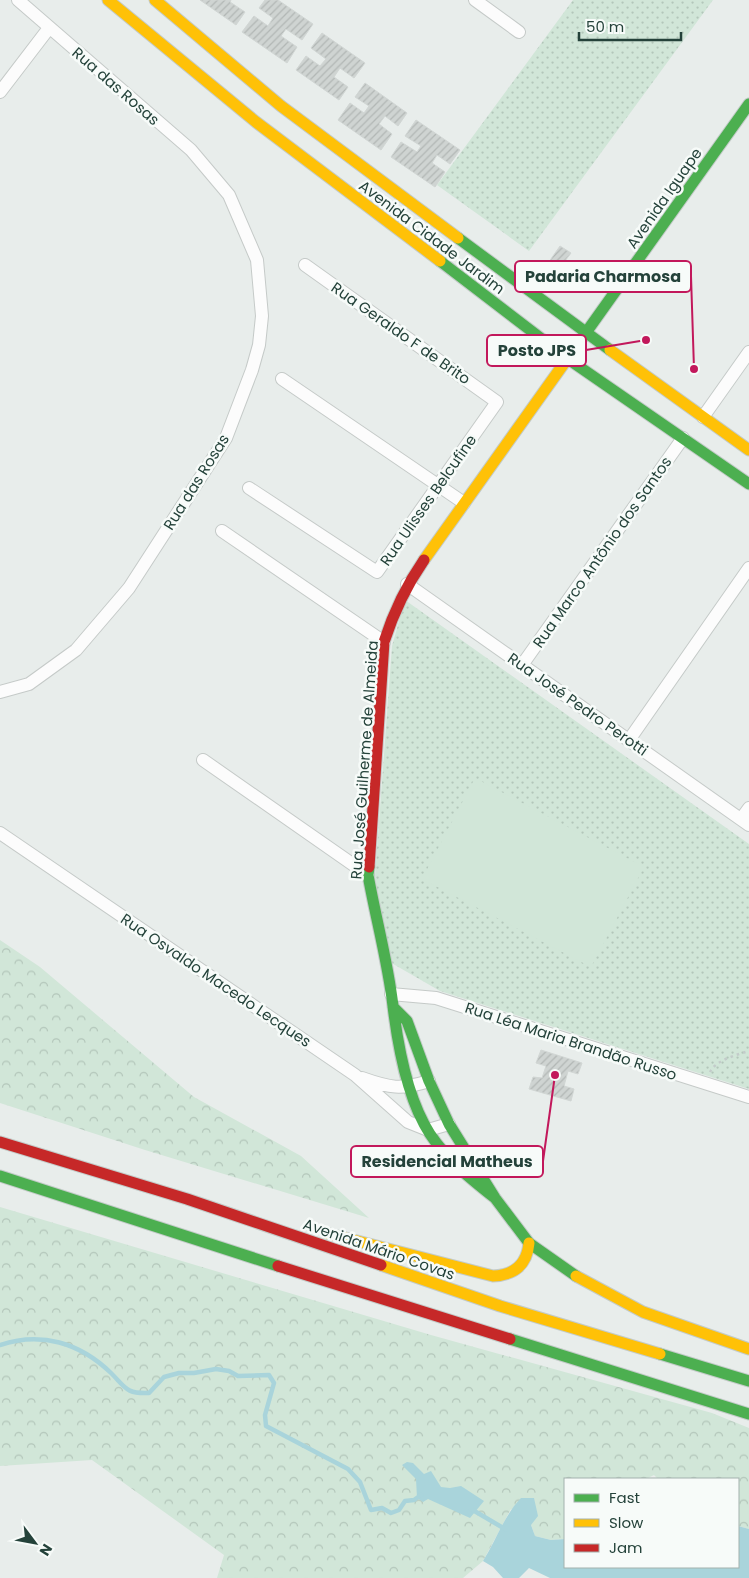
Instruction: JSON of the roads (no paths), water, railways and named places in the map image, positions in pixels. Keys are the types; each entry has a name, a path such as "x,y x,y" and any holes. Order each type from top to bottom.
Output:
{"main road":[{"name":"Avenida Cidade Jardim","path":"108,0 256,122 568,359 748,481"},
{"name":"Avenida Cidade Jardim","path":"155,0 281,106 586,333 749,450"},
{"name":"Avenida Iguape","path":"568,359 749,104"},
{"name":"Rua José Guilherme de Almeida","path":"494,1198 473,1182 451,1159 423,1122 410,1087 393,1026 393,1007 368,875 384,642 393,613 407,584 568,359"},
{"name":"Rua José Guilherme de Almeida","path":"393,1007 407,1021 429,1081 450,1124 483,1176 494,1198 529,1242 584,1281 643,1312 749,1349"},
{"name":"Avenida Mário Covas","path":"0,1142 187,1199 500,1306 749,1381"},
{"path":"0,1176 368,1295 749,1414"},
{"path":"187,1199 493,1276 504,1276 514,1272 528,1255 529,1242"}],"street":[{"name":"Rua das Rosas","path":"0,692 29,684 76,650 129,588 226,438 252,370 259,345 262,316 257,260 229,195 191,150 18,0"},
{"path":"475,0 519,32"},
{"path":"0,92 49,28"},
{"name":"Rua Geraldo F de Brito","path":"305,265 497,402"},
{"path":"703,417 749,352"},
{"path":"282,379 464,503"},
{"name":"Rua Ulisses Belcufine","path":"249,488 377,572 497,402"},
{"name":"Rua Marco Antônio dos Santos","path":"522,665 683,438"},
{"path":"222,531 384,642"},
{"path":"630,740 749,568"},
{"name":"Rua José Pedro Perotti","path":"407,584 745,822"},
{"path":"203,760 368,875"},
{"path":"745,822 749,808"},
{"name":"Rua Osvaldo Macedo Lecques","path":"0,833 355,1075 408,1122 428,1130"},
{"name":"Rua Léa Maria Brandão Russo","path":"390,994 436,998 749,1097"},
{"path":"355,1075 385,1086 400,1088 429,1081"},
{"path":"428,1130 450,1124"}],"water":[{"path":"407,1462 413,1463 424,1474 431,1471 441,1487 461,1486 484,1501 470,1518 428,1499 423,1502 417,1498 416,1479 402,1465"},
{"path":"521,1498 534,1498 538,1516 531,1525 535,1536 551,1540 564,1539 564,1568 739,1568 739,1526 749,1529 749,1578 550,1578 529,1568 519,1578 503,1578 493,1567 483,1561 515,1505"}],"waterway":[{"path":"0,1345 30,1339 59,1342 86,1354 111,1373 127,1389 141,1393 149,1393 164,1377 179,1373 194,1373 216,1369 229,1371 238,1376 269,1375 274,1383 265,1415 266,1426 348,1469 360,1482 371,1510 382,1508 391,1513 399,1510 405,1501 414,1500 421,1495"},
{"path":"471,1509 505,1529"}],"place":[{"name":"Posto JPS","path":"646,340"},
{"name":"Padaria Charmosa","path":"694,369"},
{"name":"Residencial Matheus","path":"555,1075"}]}
